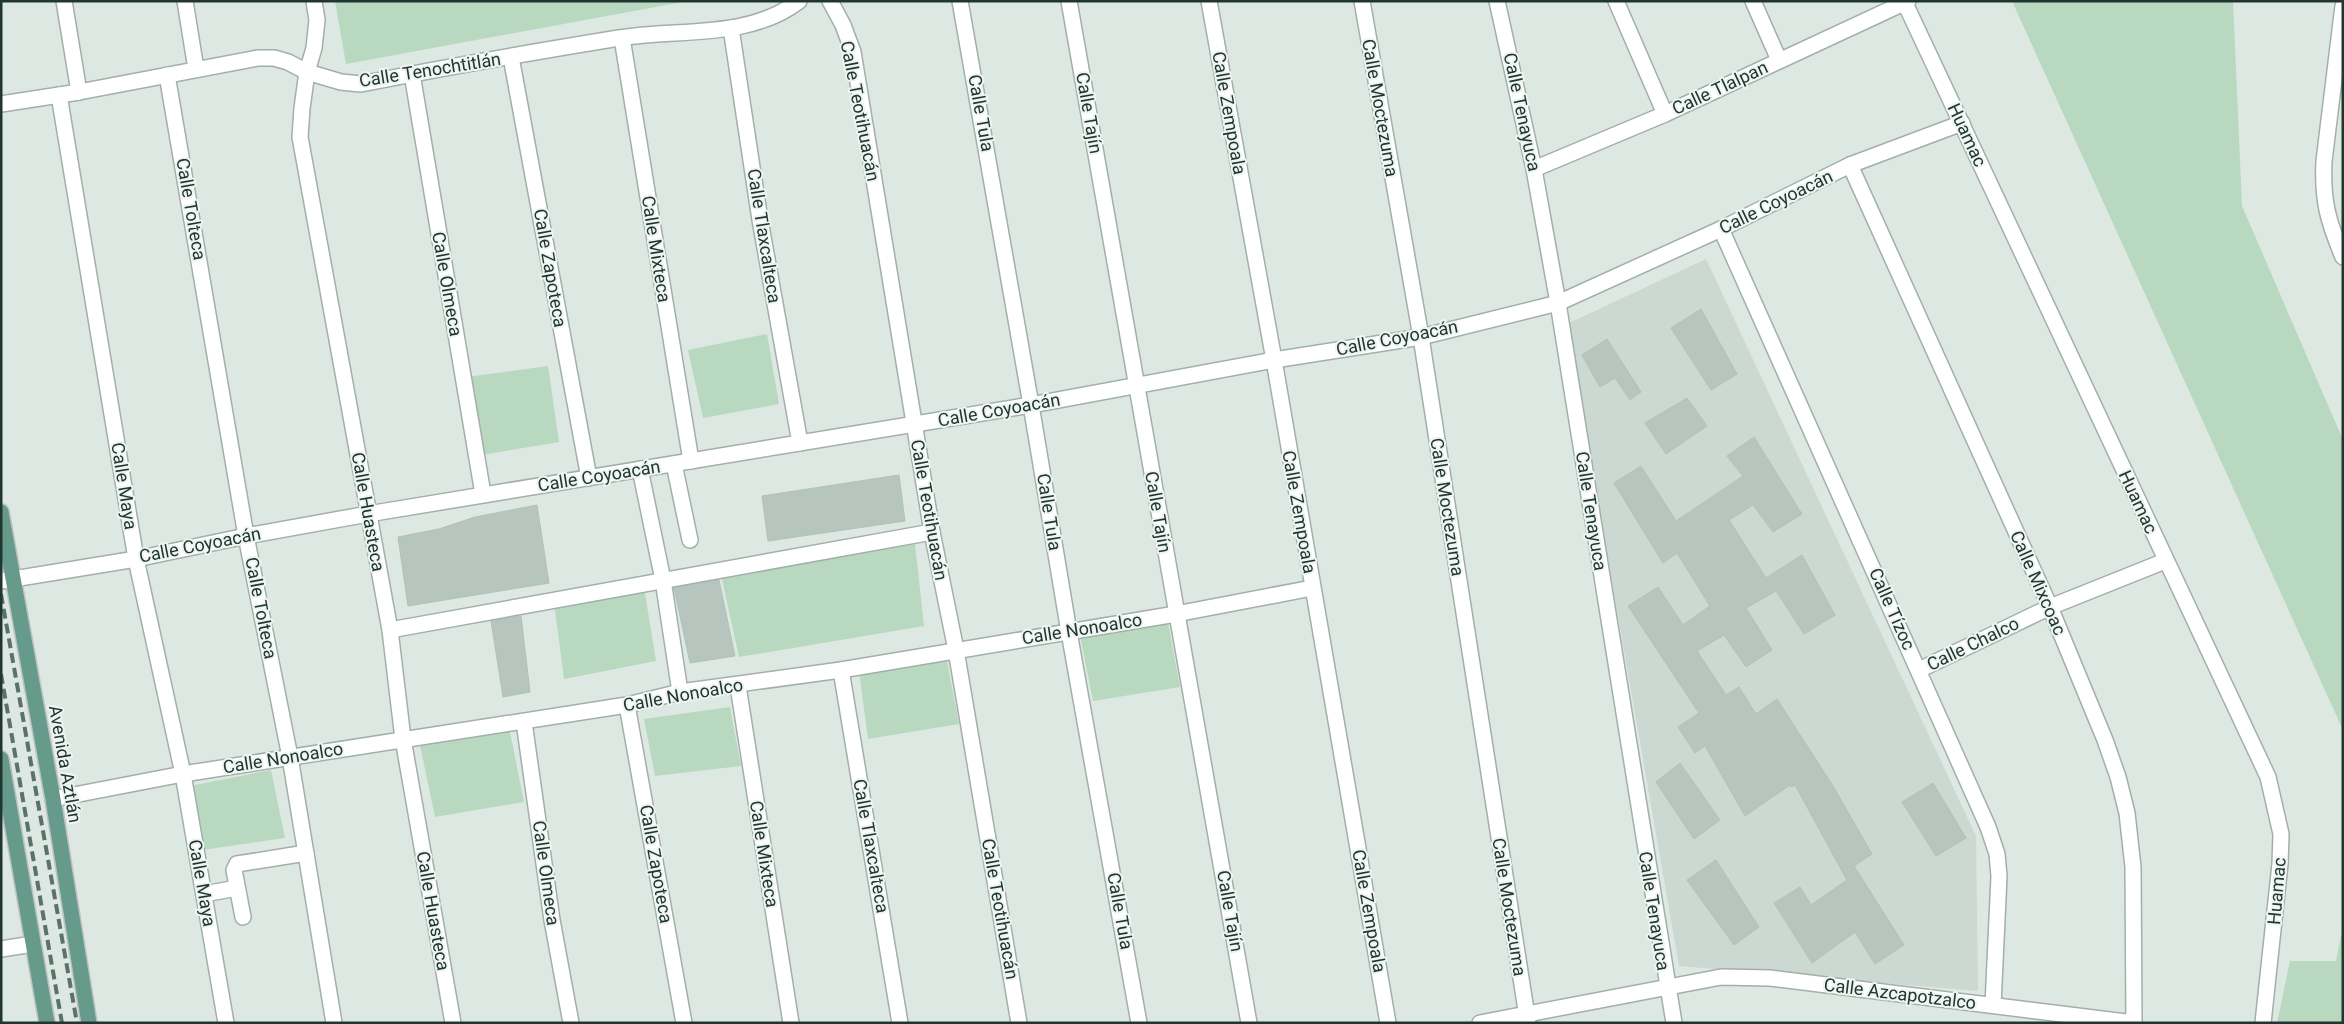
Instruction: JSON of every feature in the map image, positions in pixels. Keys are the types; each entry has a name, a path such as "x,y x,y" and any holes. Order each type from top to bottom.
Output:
{"main road":[{"name":"Avenida Aztlán","path":"1,512 7,580 53,799 89,1023"},
{"path":"1,759 47,1023"}],"street":[{"path":"64,1 79,92"},
{"path":"185,1 196,69"},
{"name":"Calle Huasteca","path":"314,1 317,20 315,39 307,72 300,137 390,630 403,739 453,1023"},
{"name":"Calle Tenochtitlán","path":"1,104 79,92 258,58 274,58 288,62 307,72 341,82 361,84 622,38 731,28 768,19 799,1"},
{"name":"Calle Teotihuacán","path":"830,1 843,25 852,52 913,424 932,532 956,650 1019,1023"},
{"name":"Calle Tula","path":"960,1 1139,1023"},
{"name":"Calle Tajín","path":"1068,1 1249,1023"},
{"name":"Calle Zempoala","path":"1209,1 1274,360 1388,1023"},
{"name":"Calle Moctezuma","path":"1362,1 1421,337 1527,1018"},
{"name":"Calle Tenayuca","path":"1497,1 1534,169 1558,303 1666,988 1674,1023"},
{"path":"1616,1 1665,114"},
{"path":"1753,1 1779,60"},
{"name":"Calle Tlalpan","path":"1534,169 1665,114 1906,2"},
{"name":"Huamac","path":"1906,2 2165,561 2268,777 2281,834 2280,864 2263,1023"},
{"path":"2343,6 2322,187 2324,206 2343,257"},
{"name":"Calle Tlaxcalteca","path":"731,28 760,220 800,443"},
{"name":"Calle Mixteca","path":"622,38 691,461"},
{"name":"Calle Zapoteca","path":"511,58 588,478"},
{"name":"Calle Olmeca","path":"412,74 483,494"},
{"name":"Calle Tolteca","path":"167,75 246,536 290,757 334,1023"},
{"name":"Calle Maya","path":"59,95 136,559 183,774 226,1023"},
{"name":"Calle Coyoacán","path":"7,580 136,559 246,536 483,494 1031,405 1274,360 1421,337 1558,303 1850,166 1962,123"},
{"name":"Calle Mixcoac","path":"1850,166 2050,607 2106,740 2118,776 2127,813 2133,866 2134,1023"},
{"name":"Calle Tízoc","path":"1721,228 1920,670 1988,827 1997,854 1999,876 1993,1005"},
{"path":"674,464 690,540"},
{"path":"640,469 663,580 680,692"},
{"path":"390,630 932,532"},
{"name":"Calle Chalco","path":"1920,670 2050,607 2165,561"},
{"name":"Calle Nonoalco","path":"53,799 183,774 627,705 680,692 738,686 1069,632 1312,588"},
{"name":"Calle Tlaxcalteca","path":"841,670 900,1023"},
{"name":"Calle Mixteca","path":"738,686 791,1023"},
{"name":"Calle Zapoteca","path":"627,705 684,1023"},
{"name":"Calle Olmeca","path":"524,722 552,920 571,1023"},
{"path":"243,917 234,870 237,864 306,853"},
{"path":"204,894 237,888"},
{"path":"1,949 33,944"},
{"name":"Calle Azcapotzalco","path":"1480,1023 1527,1018 1721,977 1770,978 2134,1023"}],"shaded area":[{"path":"1706,259 1976,836 1978,991 1679,966 1567,324"}],"green space":[{"path":"335,1 688,1 346,64"},
{"path":"2012,1 2233,1 2242,206 2343,440 2343,730"},
{"path":"767,334 779,404 703,418 688,350"},
{"path":"548,366 559,442 481,455 467,377"},
{"path":"915,544 924,626 739,657 721,575"},
{"path":"644,587 656,661 564,679 554,602"},
{"path":"1167,617 1180,687 1093,701 1079,630"},
{"path":"946,656 959,724 868,739 859,671"},
{"path":"730,707 741,766 655,776 644,719"},
{"path":"510,732 524,802 435,817 420,745"},
{"path":"271,770 285,838 202,850 190,786"},
{"path":"2343,926 2343,1023 2277,1023 2290,961 2336,961"}],"building":[{"path":"1701,309 1737,374 1711,390 1671,328"},
{"path":"1607,339 1641,392 1630,400 1615,378 1600,387 1582,355"},
{"path":"1687,398 1707,426 1666,454 1645,423"},
{"path":"1754,437 1802,514 1773,532 1753,505 1729,520 1766,578 1802,555 1835,615 1804,634 1776,591 1746,608 1772,650 1746,667 1724,635 1697,651 1726,695 1739,687 1756,714 1777,699 1833,786 1872,854 1854,866 1904,945 1875,964 1855,932 1812,963 1774,903 1800,887 1811,905 1847,880 1795,785 1792,787 1790,785 1745,816 1705,746 1695,753 1678,727 1699,713 1628,606 1658,587 1683,625 1710,606 1677,553 1663,563 1614,483 1641,466 1676,521 1743,476 1727,456"},
{"path":"899,475 905,521 768,541 762,496"},
{"path":"537,505 549,583 408,606 398,537 439,529 475,517"},
{"path":"719,580 735,656 690,663 674,588"},
{"path":"521,616 530,692 503,697 491,621"},
{"path":"1680,763 1720,820 1694,839 1656,782"},
{"path":"1933,783 1966,838 1936,856 1902,802"},
{"path":"1716,860 1759,927 1734,945 1687,880"}],"railway":[{"path":"1,594 77,1023"},
{"path":"1,674 62,1023"}]}
